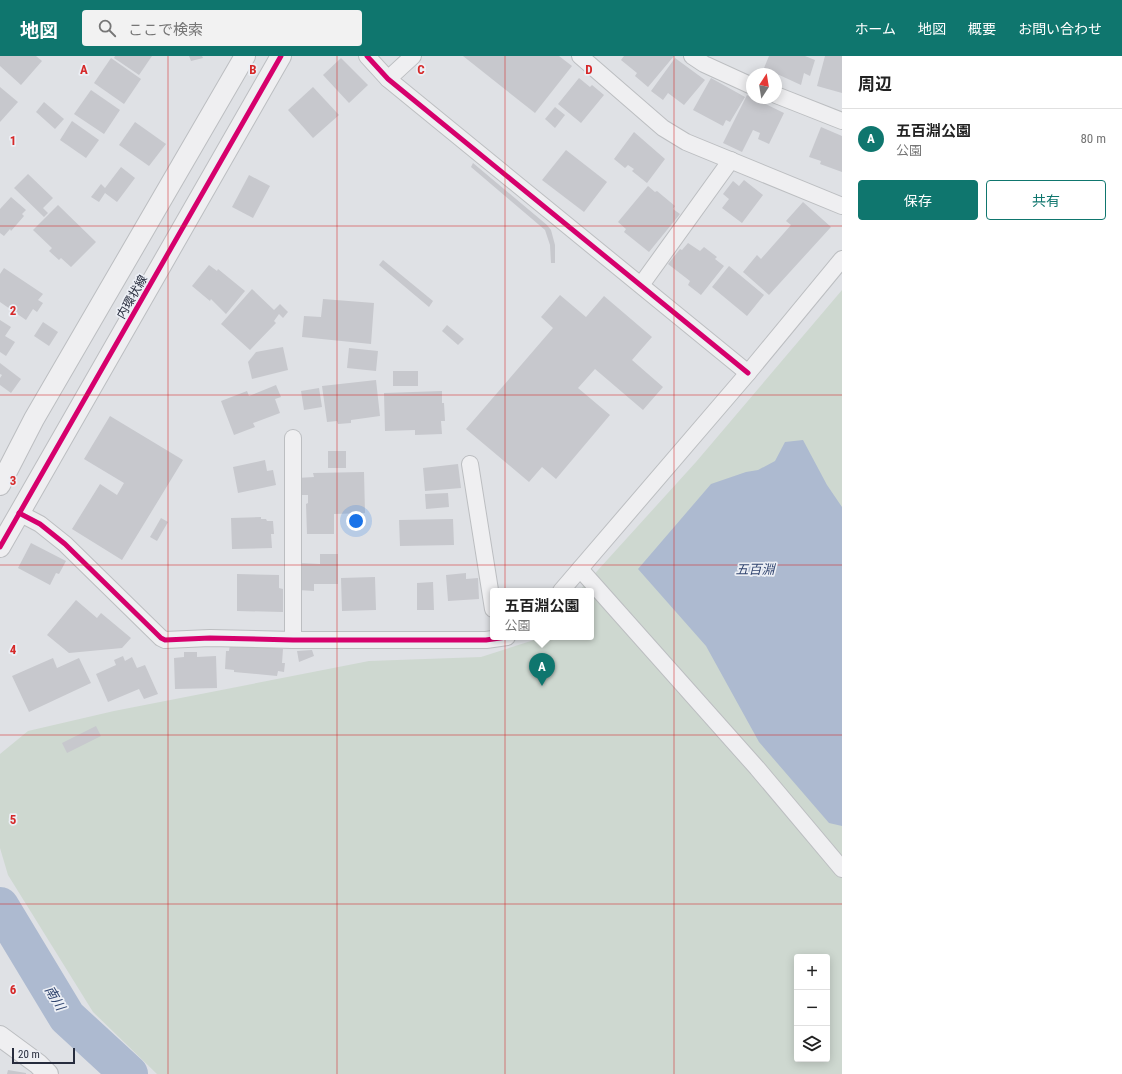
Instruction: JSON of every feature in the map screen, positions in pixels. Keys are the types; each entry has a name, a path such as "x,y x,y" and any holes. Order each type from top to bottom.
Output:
{"street":[{"name":"内環状線","path":"0,485 34,419 245,56"},
{"name":"内環状線","path":"0,547 281,56"},
{"path":"367,56 388,79 748,373"},
{"path":"388,79 413,56"},
{"path":"580,56 663,128 686,142 842,206"},
{"path":"692,56 704,64 746,83"},
{"path":"782,97 842,121"},
{"path":"641,286 731,160"},
{"path":"564,588 748,373 842,259"},
{"path":"293,438 293,640"},
{"path":"470,464 490,590"},
{"path":"19,513 40,524 65,544 161,638 165,640 210,638 293,640 490,638"},
{"path":"580,569 757,768 842,869"},
{"path":"0,1036 38,1064 48,1074"}],"shaded area":[{"path":"842,290 842,1074 157,1074 93,1012 8,875 0,848 0,754 28,731 114,711 369,661 481,657 534,640 594,640 594,588 582,588 696,462"}],"water":[{"name":"五百淵","path":"803,440 827,485 842,507 842,826 829,823 759,742 706,646 638,569 711,484 746,472 758,470 775,461 785,442"}],"building":[{"path":"0,56 36,56 42,61 21,85 0,66"},
{"path":"115,56 152,56 139,75 114,58"},
{"path":"189,56 202,56 203,58 191,61"},
{"path":"463,56 559,56 572,66 535,113"},
{"path":"624,56 674,56 648,87 635,76 637,73 621,60"},
{"path":"769,56 805,56 815,60 810,76 804,73 801,85 782,76 782,68 764,68"},
{"path":"825,56 842,56 842,93 817,86"},
{"path":"111,58 141,79 124,104 94,83"},
{"path":"341,58 368,85 349,103 323,75"},
{"path":"675,58 705,80 684,105 668,93 663,100 651,91"},
{"path":"579,78 590,87 592,85 604,95 581,123 558,104"},
{"path":"711,78 745,97 730,122 726,120 723,126 693,110"},
{"path":"0,87 18,102 0,122"},
{"path":"313,87 339,115 313,138 288,110"},
{"path":"91,90 120,110 104,134 74,114"},
{"path":"746,97 746,104 766,104 784,113 769,144 758,139 760,133 753,130 742,152 723,143"},
{"path":"44,102 64,119 55,129 36,112"},
{"path":"555,107 565,115 555,128 545,119"},
{"path":"72,121 99,140 86,158 60,140"},
{"path":"135,122 166,144 149,166 119,145"},
{"path":"821,127 842,136 842,172 820,164 821,161 809,157"},
{"path":"634,132 665,159 647,183 632,171 634,169 628,165 625,168 614,159"},
{"path":"566,150 607,182 584,212 542,180"},
{"path":"473,163 547,225 551,230 555,245 555,263 551,263 550,245 545,230 471,167"},
{"path":"121,167 135,178 117,202 105,193 99,202 91,197 101,184 105,188"},
{"path":"28,174 53,198 43,208 48,213 44,217 14,188"},
{"path":"249,175 270,186 253,218 232,207"},
{"path":"744,180 763,195 742,223 722,208 729,199 723,194 733,181 739,186"},
{"path":"648,186 655,192 657,191 675,206 673,209 680,214 649,252 624,232 626,229 618,222"},
{"path":"11,197 26,210 22,214 24,216 11,231 10,229 4,236 0,233 0,209"},
{"path":"803,202 831,227 769,295 743,272 757,255 761,259 791,225 786,221"},
{"path":"58,205 96,242 71,267 61,258 59,260 49,251 52,248 33,230"},
{"path":"688,243 700,251 704,247 717,257 715,259 724,266 701,295 688,285 690,281 668,264 680,249 682,250"},
{"path":"383,260 433,301 429,307 379,265"},
{"path":"209,265 217,271 218,269 245,291 226,314 211,299 210,301 192,286"},
{"path":"729,266 764,295 747,316 712,287"},
{"path":"4,268 43,294 38,300 43,303 37,312 33,309 26,320 0,302 0,274"},
{"path":"252,289 274,310 280,304 288,312 283,318 279,314 274,321 276,323 250,350 221,324"},
{"path":"560,295 586,317 604,296 652,337 632,360 663,387 643,410 595,369 578,388 610,415 556,479 542,467 529,482 466,429 553,328 541,317"},
{"path":"323,299 374,303 371,344 302,337 304,316 321,317"},
{"path":"0,320 11,327 5,336 15,342 6,356 0,352"},
{"path":"43,322 58,332 49,346 34,336"},
{"path":"447,325 464,339 458,345 442,331"},
{"path":"283,347 288,370 252,379 248,362 256,352"},
{"path":"349,348 378,351 376,371 347,368"},
{"path":"0,363 21,379 11,393 0,385 0,378 2,375 0,374"},
{"path":"393,371 418,371 418,386 393,386"},
{"path":"376,380 380,416 351,420 351,423 338,424 337,421 327,422 322,386"},
{"path":"276,385 281,397 275,399 280,413 253,423 255,427 234,435 221,401 247,391 249,396"},
{"path":"319,388 322,407 304,410 301,391"},
{"path":"442,391 445,421 441,421 442,434 415,435 415,430 385,431 384,393"},
{"path":"110,416 183,460 122,560 72,529 100,484 117,495 124,483 84,459"},
{"path":"328,451 346,451 346,468 328,468"},
{"path":"265,460 267,471 273,470 276,485 238,493 233,467"},
{"path":"458,464 461,488 425,491 423,468"},
{"path":"364,472 365,513 334,514 334,534 307,534 306,504 308,503 308,495 297,495 297,478 314,477 313,473"},
{"path":"448,493 449,507 426,509 425,494"},
{"path":"261,517 261,519 266,519 267,521 273,521 274,534 271,534 272,548 232,549 231,518"},
{"path":"161,518 168,522 157,541 150,537"},
{"path":"453,519 454,545 400,546 399,520"},
{"path":"31,543 66,561 59,574 56,573 50,585 18,568"},
{"path":"320,554 338,554 338,584 314,584 314,591 298,590 298,563 320,564"},
{"path":"466,573 466,579 478,578 479,599 448,601 446,575"},
{"path":"237,574 279,575 279,588 283,589 283,612 237,611"},
{"path":"375,577 376,610 342,611 341,578"},
{"path":"433,582 434,610 417,610 417,583"},
{"path":"76,600 97,618 101,613 131,638 122,648 69,653 47,635"},
{"path":"230,644 283,649 282,663 285,663 284,672 278,671 277,676 234,672 234,670 225,669 226,651 229,651"},
{"path":"312,650 314,656 299,662 297,651"},
{"path":"184,652 197,652 197,657 216,656 217,688 175,689 174,658 184,657"},
{"path":"123,656 125,661 132,657 137,668 145,665 158,694 144,699 139,689 108,702 96,674 116,665 114,660"},
{"path":"53,658 57,668 79,658 91,683 29,712 12,676"},
{"path":"96,726 101,736 67,753 62,743"},
{"path":"8,1070 26,1073 26,1074 7,1074"}],"waterway":[{"name":"南川","path":"0,906 67,1017 129,1074"}],"cycle path":[{"path":"0,547 281,56"},
{"path":"367,56 388,79 748,373"},
{"path":"19,513 40,524 65,544 161,638 165,640 210,638 293,640 490,639"}],"place":[{"name":"五百淵公園","path":"542,686"}]}
